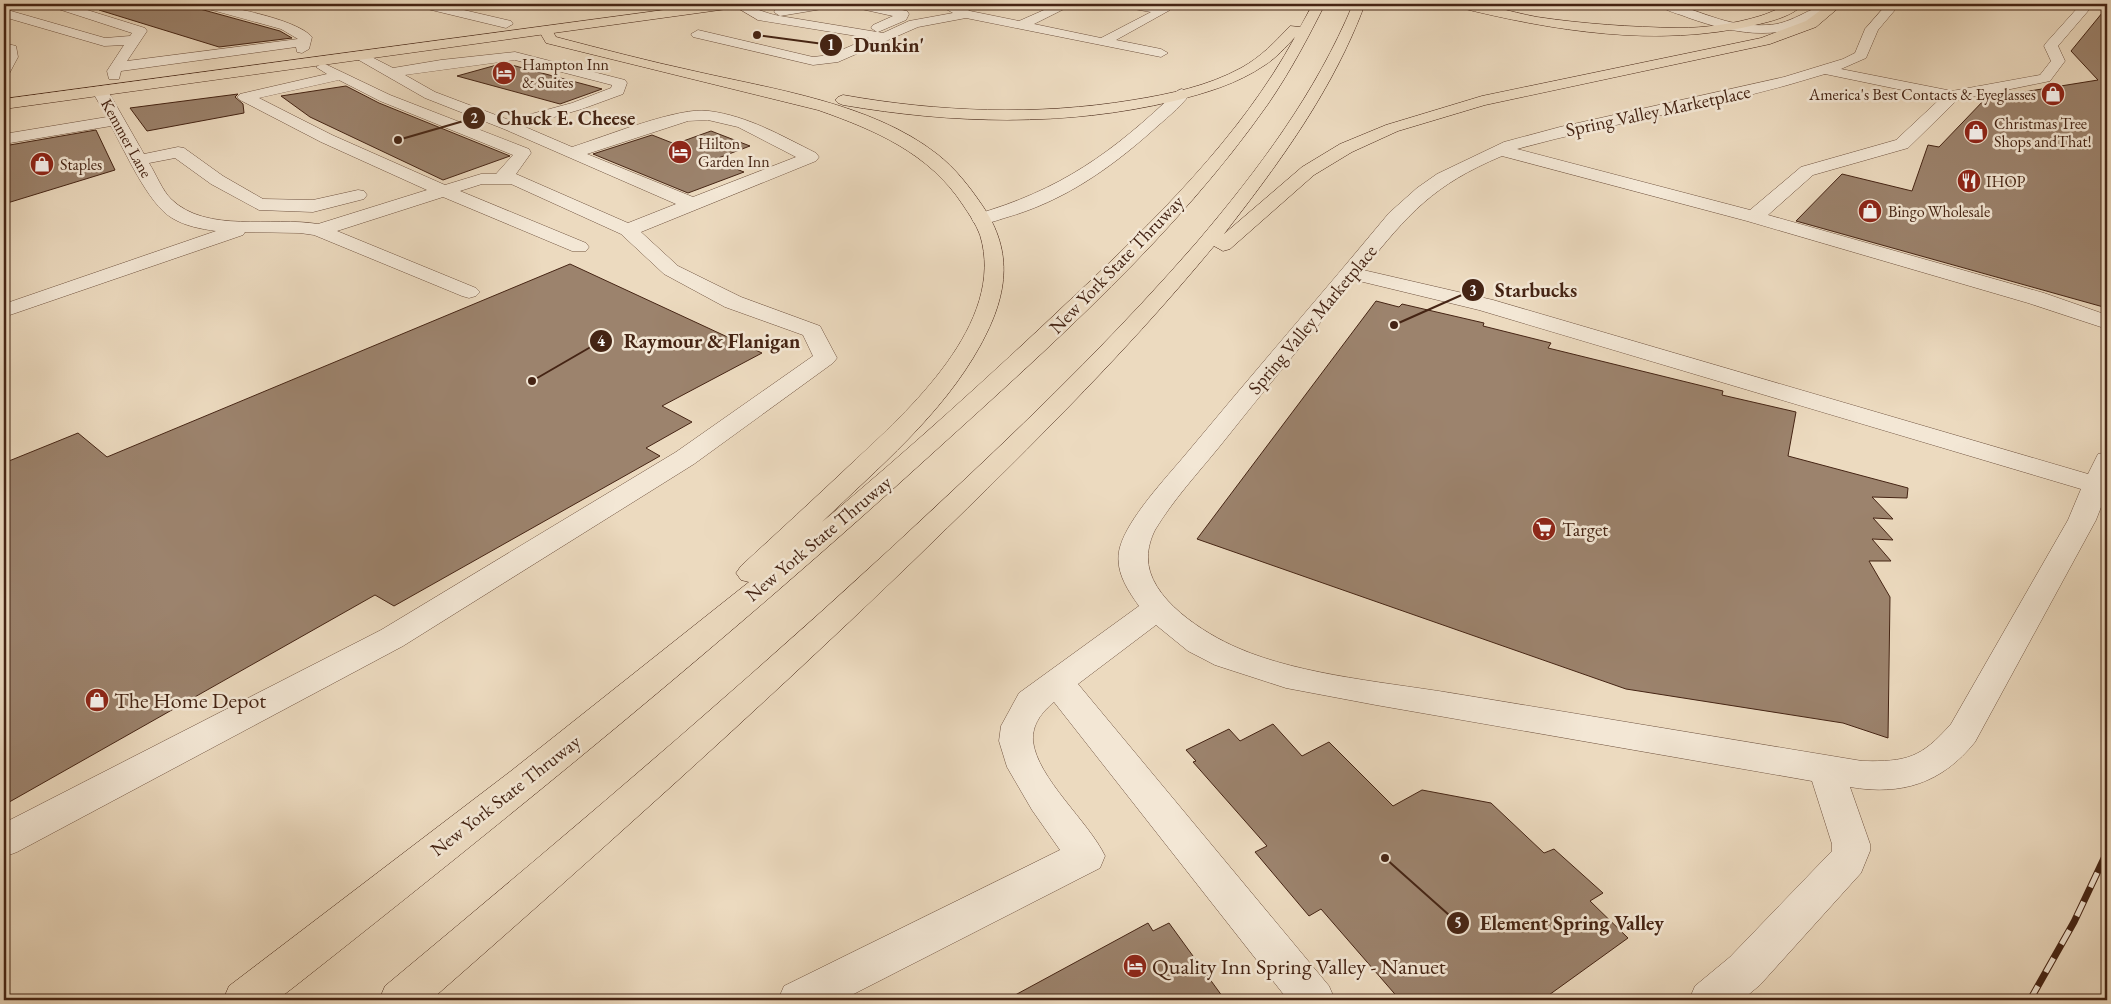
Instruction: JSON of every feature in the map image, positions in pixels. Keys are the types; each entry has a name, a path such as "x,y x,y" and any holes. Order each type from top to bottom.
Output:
{"main road":[{"path":"303,47 506,24 653,4"},
{"path":"4,104 736,4"},
{"path":"619,42 799,91 863,104 919,112 983,115 1046,114 1110,108 1182,94 1220,83 1261,62 1318,4"},
{"name":"New York State Thruway","path":"244,1000 577,738 780,572 984,393 1110,273 1184,195 1243,124 1287,64 1318,4"},
{"path":"400,1000 649,786 851,604 1048,414 1138,321 1231,213 1286,140 1331,68 1359,4"},
{"path":"1461,4 1514,16 1589,27 1650,30 1728,27 1768,19 1797,4"},
{"path":"1138,321 1296,180 1346,148 1392,128 1463,105 1656,65 1777,37 1811,24 1836,4"},
{"path":"506,24 600,37"},
{"path":"546,31 551,40 793,99 864,121 902,139 936,162 963,188 990,234 994,254 992,285 975,335 944,383 898,435 577,738"},
{"path":"4,91 115,71"}],"street":[{"path":"56,4 140,31 115,71"},
{"path":"115,71 303,47 305,37 286,26 205,4"},
{"path":"423,4 506,24"},
{"path":"736,4 754,13 866,39"},
{"path":"828,4 754,13 698,34 773,50 808,54 830,48"},
{"path":"773,50 786,56 813,61 833,59 903,14 856,4"},
{"path":"1033,4 1058,10"},
{"path":"1020,25 1072,4"},
{"path":"1103,42 1164,10 1126,4"},
{"path":"1664,4 1728,27 1758,30 1785,28 1832,4"},
{"name":"Spring Valley Marketplace","path":"1894,4 1872,29 1861,55 1853,60 1767,86 1560,132 1500,150 1454,172 1423,192 1396,217 1183,474 1139,534 1133,557 1134,570 1140,584 1157,608 1173,624 1213,649 1267,671 1299,679 1826,769 1862,775 1896,776 1912,773 1934,763 1949,751 1963,733 2072,537 2102,473"},
{"path":"1825,70 1952,96 2045,78 2058,61 2051,46 2088,4"},
{"path":"747,26 866,39 885,37 914,24 944,7 969,9 1020,25 1161,53"},
{"path":"914,24 969,9"},
{"path":"4,13 104,42 134,40"},
{"path":"4,25 28,20"},
{"path":"1656,65 1732,43 1736,36 1728,27"},
{"path":"4,47 11,49 11,57 4,71"},
{"path":"362,56 430,95 572,153 662,193 694,204"},
{"path":"389,73 441,64 516,56 620,83 618,91 577,106 508,126"},
{"path":"315,62 385,98 523,153 518,162 501,179"},
{"path":"339,76 245,97 281,116 445,191 578,247"},
{"name":"Kemmer Lane","path":"100,91 153,186 167,206 192,220 208,224 293,226 319,230"},
{"path":"981,220 1044,198 1088,172 1152,124 1182,94"},
{"path":"1754,217 1807,171 1902,144 1952,96"},
{"path":"572,153 686,116 708,114 744,124 810,158 628,230"},
{"path":"4,139 116,120"},
{"path":"1500,150 1754,217 2030,296 2107,322"},
{"path":"139,160 178,152 217,180 259,204 314,206 358,194"},
{"path":"4,841 392,638 685,458 825,358 812,331 733,302 671,270 628,230 514,179 481,179 319,230"},
{"path":"4,311 250,226"},
{"path":"319,230 469,292"},
{"path":"1350,273 1485,305 2102,473"},
{"path":"799,1000 1086,856 1027,771 1016,742 1023,713 1031,702 1157,608"},
{"path":"1057,682 1314,1000"},
{"path":"1710,1000 1745,971 1847,861 1851,844 1826,769"}],"building":[{"path":"100,4 196,4 200,9 280,31 292,38 219,47 99,10"},
{"path":"2107,7 2107,308 1796,221 1842,174 1912,191 1928,145 1939,147 1986,98 2098,80 2071,51"},
{"name":"Hampton Inn & Suites","path":"504,63 602,89 560,104 457,76"},
{"path":"346,86 379,103 510,156 443,180 310,117 281,96"},
{"path":"238,94 235,97 243,104 244,113 147,131 130,108"},
{"path":"96,130 115,170 4,204 4,146"},
{"path":"711,131 750,146 713,160 744,172 688,193 593,154 652,135 675,144"},
{"path":"570,264 762,353 662,406 692,422 646,448 660,456 394,606 375,595 4,805 4,463 78,433 107,457"},
{"name":"Target","path":"1376,301 1399,307 1402,304 1484,323 1483,326 1551,343 1548,348 1723,391 1722,395 1796,412 1788,456 1908,488 1907,498 1872,497 1893,519 1873,518 1893,540 1872,539 1891,561 1869,561 1890,597 1888,738 1843,723 1626,689 1197,539"},
{"path":"1273,724 1302,756 1329,742 1393,806 1422,790 1491,803 1544,853 1554,849 1603,893 1590,901 1628,938 1542,1000 1400,1000 1321,909 1309,916 1255,852 1267,846 1193,762 1196,761 1186,750 1229,729 1240,741"},
{"name":"Quality Inn Spring Valley - Nanuet","path":"1148,923 1153,931 1169,923 1225,1000 1006,1000"}],"railway":[{"path":"2030,1000 2074,922 2107,852"}],"place":[{"name":"Dunkin'","path":"757,35"},
{"name":"Hampton Inn & Suites","path":"504,73"},
{"name":"America's Best Contacts & Eyeglasses","path":"2053,94"},
{"name":"Christmas Tree Shops andThat!","path":"1976,132"},
{"name":"Chuck E. Cheese","path":"398,140"},
{"name":"Hilton Garden Inn","path":"680,152"},
{"name":"Staples","path":"42,164"},
{"name":"IHOP","path":"1969,181"},
{"name":"Bingo Wholesale","path":"1870,211"},
{"name":"Starbucks","path":"1394,325"},
{"name":"Raymour & Flanigan","path":"532,381"},
{"name":"Target","path":"1544,529"},
{"name":"The Home Depot","path":"97,700"},
{"name":"Element Spring Valley","path":"1385,858"},
{"name":"Quality Inn Spring Valley - Nanuet","path":"1135,966"}]}
